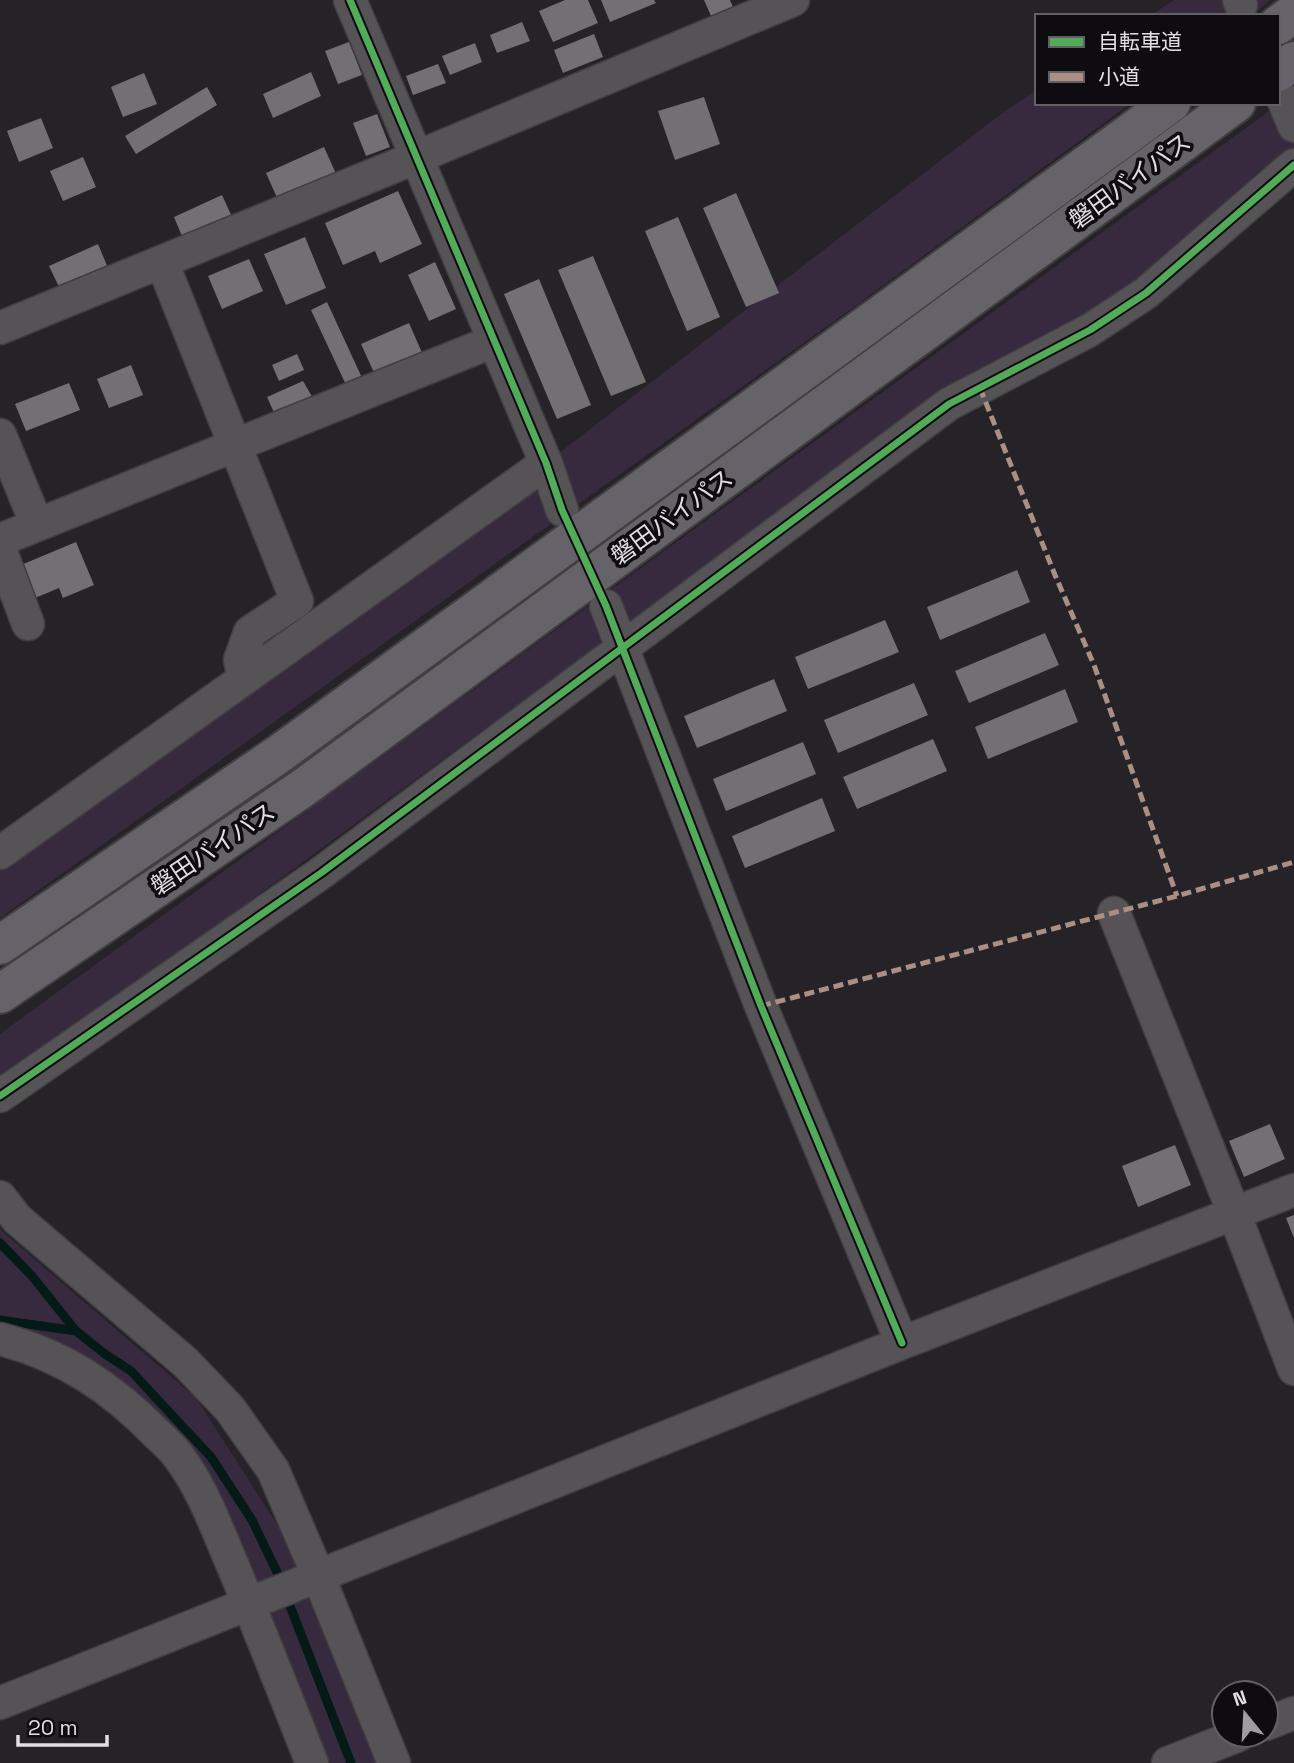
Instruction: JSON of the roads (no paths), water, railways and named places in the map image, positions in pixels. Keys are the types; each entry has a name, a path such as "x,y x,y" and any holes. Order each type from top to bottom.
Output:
{"highway":[{"path":"1285,99 1294,61"},
{"name":"磐田バイパス","path":"0,945 279,754 1168,105"},
{"name":"磐田バイパス","path":"0,994 303,788 1233,105"}],"street":[{"path":"351,0 546,463 562,510"},
{"path":"0,328 793,0"},
{"path":"0,1096 321,873 949,404 1090,330 1146,293 1294,165"},
{"path":"162,262 297,601 250,632 240,660 244,679"},
{"path":"0,540 494,341"},
{"path":"0,435 37,525"},
{"path":"0,853 546,463"},
{"path":"0,549 28,624"},
{"path":"606,606 761,1006 902,1343"},
{"path":"1114,913 1294,1369"},
{"path":"0,1703 902,1343 1294,1190"},
{"path":"0,1197 17,1219 184,1362 230,1409 274,1470 394,1763"},
{"path":"0,1339 56,1358 99,1383 141,1418 178,1456 204,1500 249,1604 312,1763"},
{"path":"1168,1763 1210,1746"}],"waterway":[{"path":"0,1243 32,1276 76,1331 131,1371 211,1457 252,1520 276,1570 351,1763"},
{"path":"0,1320 76,1331"}]}
